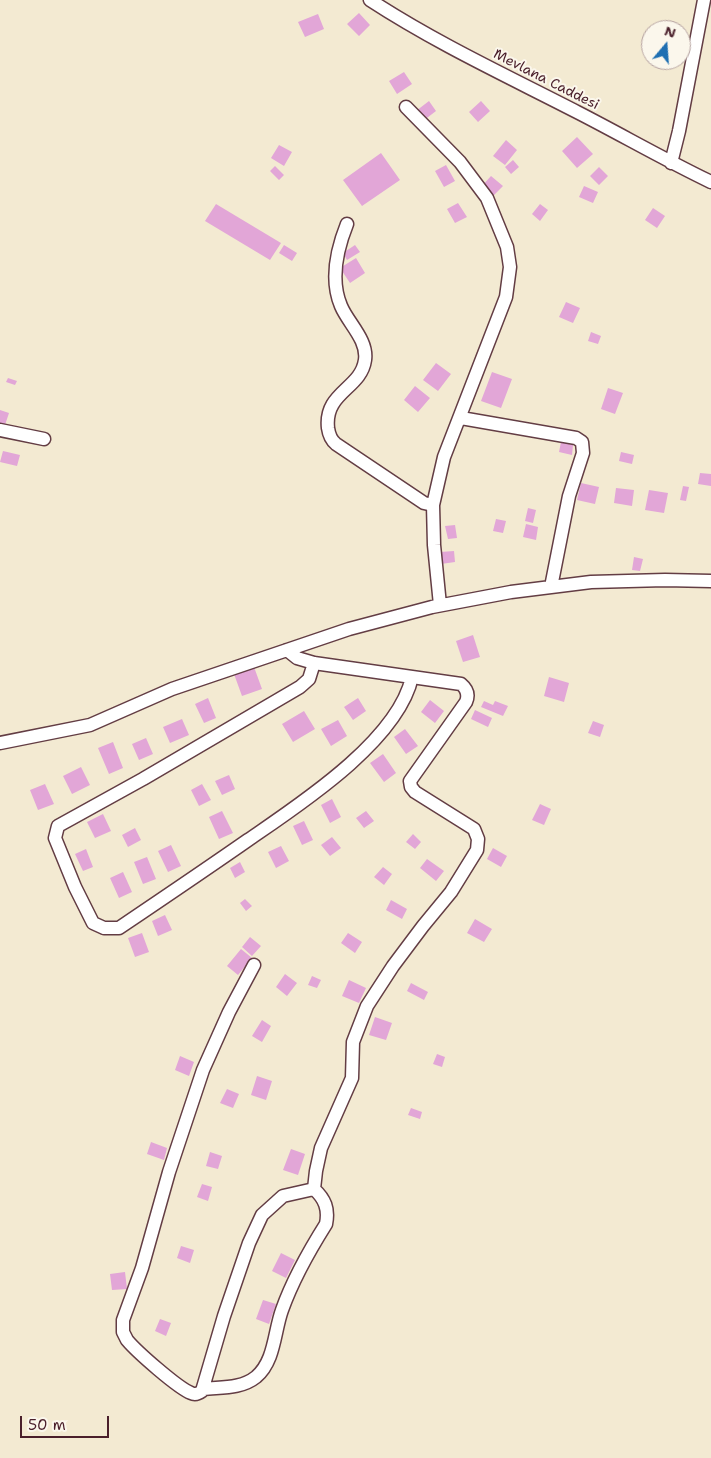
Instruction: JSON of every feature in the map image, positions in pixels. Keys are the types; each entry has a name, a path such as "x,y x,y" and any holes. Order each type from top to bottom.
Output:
{"street":[{"name":"Mevlana Caddesi","path":"370,0 451,49 711,182"},
{"path":"671,163 704,0"},
{"path":"406,107 460,162 487,198 504,238 509,257 510,277 506,297 444,457 433,505 434,545 440,605"},
{"path":"347,224 338,252 337,292 340,305 364,348 365,361 358,376 332,404 328,417 329,433 336,444 424,503 433,505"},
{"path":"460,418 576,438 584,446 584,453 575,476 563,519 551,586"},
{"path":"0,430 44,439"},
{"path":"0,743 90,725 155,696 287,650 349,629 440,605 551,586 628,580 711,581"},
{"path":"254,965 229,1012 203,1070 168,1172 142,1268 122,1326 124,1336 130,1344 174,1382 193,1394 199,1393 204,1389 245,1384 256,1376 266,1364 282,1310 301,1264 326,1224 326,1205 314,1189 316,1171 322,1148 352,1078 353,1042 367,1006 393,966 451,892 478,847 478,839 474,829 415,792 410,780 466,702 467,692 461,684 314,664 296,658 287,650"},
{"path":"314,664 309,678 300,687 143,779 58,826 55,838 75,887 93,923 104,928 119,928 319,790 382,731 410,688 412,677"},
{"path":"204,1389 224,1316 249,1244 262,1215 283,1196 314,1189"}],"building":[{"path":"359,13 370,25 359,36 347,24"},
{"path":"318,14 324,29 305,37 298,22"},
{"path":"404,72 412,84 397,94 389,81"},
{"path":"429,101 436,111 423,121 416,111"},
{"path":"481,101 490,111 478,122 469,112"},
{"path":"577,137 593,154 577,168 562,151"},
{"path":"506,140 517,150 505,165 493,156"},
{"path":"279,145 292,152 284,166 271,158"},
{"path":"381,153 400,180 362,206 343,180"},
{"path":"513,160 519,167 511,174 505,167"},
{"path":"446,165 455,181 444,187 435,171"},
{"path":"275,166 284,175 279,180 270,171"},
{"path":"599,167 608,176 599,185 590,176"},
{"path":"491,176 503,186 492,197 481,187"},
{"path":"584,186 598,192 593,203 579,197"},
{"path":"458,203 467,217 455,223 447,209"},
{"path":"216,204 281,243 270,260 205,221"},
{"path":"540,204 548,210 540,221 532,214"},
{"path":"653,208 665,216 657,228 645,220"},
{"path":"284,245 297,253 292,261 279,253"},
{"path":"355,245 360,252 347,260 343,253"},
{"path":"356,258 365,273 350,283 340,268"},
{"path":"566,302 580,308 573,323 559,317"},
{"path":"591,332 601,336 598,344 588,341"},
{"path":"436,363 451,374 438,391 423,380"},
{"path":"492,372 512,379 501,408 481,401"},
{"path":"8,378 17,381 15,385 6,382"},
{"path":"415,386 430,398 418,412 404,400"},
{"path":"608,388 623,393 615,414 601,409"},
{"path":"0,410 9,413 5,425 0,423"},
{"path":"561,442 573,445 572,455 559,452"},
{"path":"3,451 20,455 17,466 0,462"},
{"path":"621,452 634,455 632,464 619,461"},
{"path":"700,473 711,474 711,486 698,484"},
{"path":"581,483 599,487 595,504 577,500"},
{"path":"683,486 689,487 686,501 680,500"},
{"path":"616,488 634,490 632,506 614,503"},
{"path":"649,490 668,493 664,513 645,510"},
{"path":"528,508 536,510 533,523 525,521"},
{"path":"496,519 506,521 503,533 493,531"},
{"path":"526,524 538,527 536,540 523,537"},
{"path":"455,525 457,538 448,539 445,526"},
{"path":"454,551 455,562 441,564 440,552"},
{"path":"634,557 643,559 640,571 632,570"},
{"path":"473,635 480,657 463,662 456,641"},
{"path":"254,667 262,689 242,696 234,674"},
{"path":"549,677 569,683 564,702 544,696"},
{"path":"208,698 216,718 204,723 195,704"},
{"path":"358,698 366,711 353,720 344,707"},
{"path":"430,700 444,711 435,723 421,712"},
{"path":"484,701 493,705 495,701 508,706 503,716 481,707"},
{"path":"475,710 492,718 488,727 471,719"},
{"path":"304,711 315,729 293,742 282,724"},
{"path":"182,719 189,735 170,743 163,727"},
{"path":"338,720 347,736 331,746 321,729"},
{"path":"593,721 604,725 600,737 588,733"},
{"path":"405,729 418,746 406,754 394,737"},
{"path":"146,738 153,754 139,760 132,744"},
{"path":"113,742 123,768 109,774 98,748"},
{"path":"383,754 396,773 384,782 370,763"},
{"path":"81,767 90,785 72,794 63,776"},
{"path":"229,775 235,789 222,795 215,781"},
{"path":"45,784 54,804 38,810 30,790"},
{"path":"202,784 211,800 199,806 191,790"},
{"path":"332,799 341,817 330,823 321,805"},
{"path":"540,804 551,809 544,825 532,820"},
{"path":"222,811 233,833 219,839 209,817"},
{"path":"366,811 374,821 364,828 356,818"},
{"path":"103,814 111,831 95,838 87,822"},
{"path":"304,821 313,840 302,845 293,826"},
{"path":"135,828 141,840 128,847 122,835"},
{"path":"413,834 421,842 415,849 406,842"},
{"path":"332,837 341,848 330,856 321,845"},
{"path":"171,845 181,866 168,872 158,851"},
{"path":"281,846 289,861 276,868 268,852"},
{"path":"493,848 507,856 501,867 487,859"},
{"path":"86,849 93,867 83,871 75,854"},
{"path":"147,857 156,879 143,884 134,862"},
{"path":"427,859 444,871 436,881 420,868"},
{"path":"240,862 245,872 235,878 230,868"},
{"path":"383,867 392,874 384,885 374,877"},
{"path":"123,872 132,892 119,898 110,878"},
{"path":"245,899 252,906 246,911 240,903"},
{"path":"391,900 407,909 402,919 386,910"},
{"path":"165,915 172,930 158,936 152,921"},
{"path":"475,919 492,929 484,942 467,933"},
{"path":"142,933 149,952 135,957 128,938"},
{"path":"348,933 362,942 355,953 341,943"},
{"path":"250,937 261,946 252,956 242,947"},
{"path":"241,949 252,958 238,975 227,966"},
{"path":"285,974 297,983 287,996 276,987"},
{"path":"312,976 321,980 317,988 308,985"},
{"path":"349,980 366,988 359,1003 342,996"},
{"path":"411,983 428,992 424,1000 407,991"},
{"path":"375,1017 392,1023 386,1040 369,1035"},
{"path":"262,1020 271,1026 262,1042 252,1036"},
{"path":"437,1054 445,1057 442,1067 433,1064"},
{"path":"180,1056 194,1062 189,1076 175,1070"},
{"path":"257,1076 272,1081 266,1100 251,1095"},
{"path":"227,1089 239,1094 233,1108 220,1103"},
{"path":"411,1108 422,1112 420,1119 408,1115"},
{"path":"151,1142 167,1148 164,1160 147,1154"},
{"path":"291,1149 305,1154 298,1175 283,1170"},
{"path":"210,1152 222,1156 218,1169 206,1166"},
{"path":"202,1184 212,1187 208,1201 197,1197"},
{"path":"181,1246 194,1250 190,1263 177,1258"},
{"path":"281,1253 295,1260 286,1278 272,1271"},
{"path":"125,1272 127,1289 112,1290 110,1274"},
{"path":"263,1300 276,1304 269,1324 256,1319"},
{"path":"160,1319 171,1323 166,1336 155,1331"}]}
